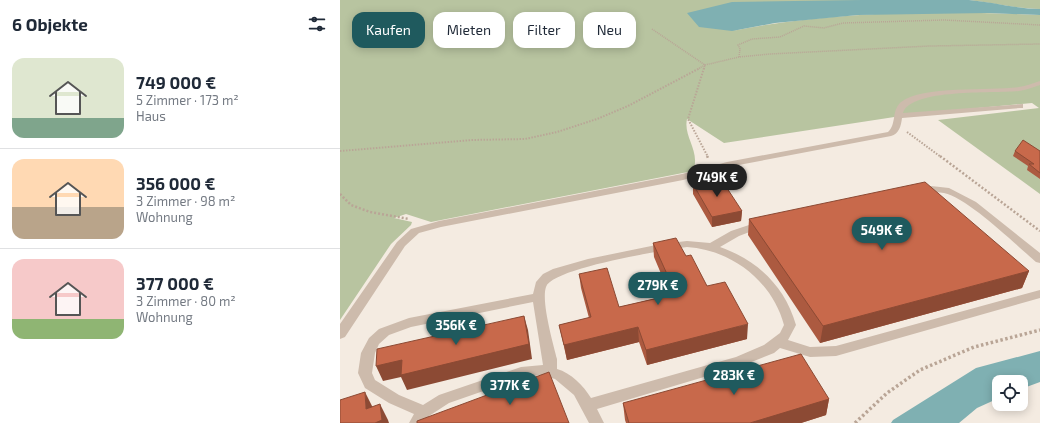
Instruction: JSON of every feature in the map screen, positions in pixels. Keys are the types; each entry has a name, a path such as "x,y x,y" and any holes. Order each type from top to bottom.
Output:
{"lane":[{"path":"340,334 401,244 415,231 430,226 683,177 727,164 890,134 895,130 903,105 909,101 922,97 950,93 1021,89 1040,83"},
{"path":"897,120 956,112 1020,106"},
{"path":"909,194 931,189 946,190 959,196 973,204 1040,259"},
{"path":"711,248 722,239 740,230 774,221"},
{"path":"550,373 550,359 538,297 540,285 547,277 557,272 588,263 661,247 687,244 704,245 726,253 747,264 766,280 786,311 790,325 785,336 769,349 739,361 588,405"},
{"path":"777,342 810,352 836,351 1040,294"},
{"path":"538,297 409,323 384,332 374,341 368,353 365,373 370,384 394,398 420,418 444,399 521,373 540,370 558,375 580,391 597,423"}],"path":[{"path":"739,57 740,49 738,45 744,42 761,38 780,37 804,26 824,28 843,23 944,20 1040,25"},
{"path":"652,29 705,65"},
{"path":"340,151 472,140 525,139 557,132 597,119 628,106 705,65 739,57 770,54 930,46 1040,44"},
{"path":"705,65 688,119 714,169"},
{"path":"897,120 1040,231"},
{"path":"340,194 351,205 370,212 414,220 430,226"},
{"path":"855,423 887,392 920,370 974,347 1040,330"}],"green space":[{"path":"340,0 861,0 732,31 808,19 846,16 924,13 1002,13 1040,15 1040,194 938,120 1039,108 1032,103 914,114 724,143 687,119 687,132 695,157 693,171 431,222 406,214 394,218 412,222 411,225 391,244 340,320"},
{"path":"968,0 1040,0 1040,9 1022,8"}],"water":[{"path":"969,0 1022,8 1040,9 1040,15 988,13 858,15 775,23 732,31 699,27 687,13 732,2"},
{"path":"1040,351 1040,382 1028,386 1028,375 992,375 992,401 977,408 959,423 891,423 893,420 976,368"}],"building":[{"path":"1023,140 1040,151 1040,173 1029,164 1034,164 1015,151"},
{"path":"721,179 742,211 712,217 693,184"},
{"path":"925,182 1029,271 823,326 749,219"},
{"path":"676,238 686,256 691,255 707,286 725,282 748,324 646,350 638,327 564,345 559,325 591,317 579,274 607,268 619,307 676,294 653,243"},
{"path":"524,316 529,344 401,375 402,360 376,366 377,349"},
{"path":"801,354 829,399 750,423 629,423 623,403"},
{"path":"549,372 569,423 417,423 417,421"},
{"path":"365,392 366,409 380,404 382,420 375,423 340,423 340,400"}]}
